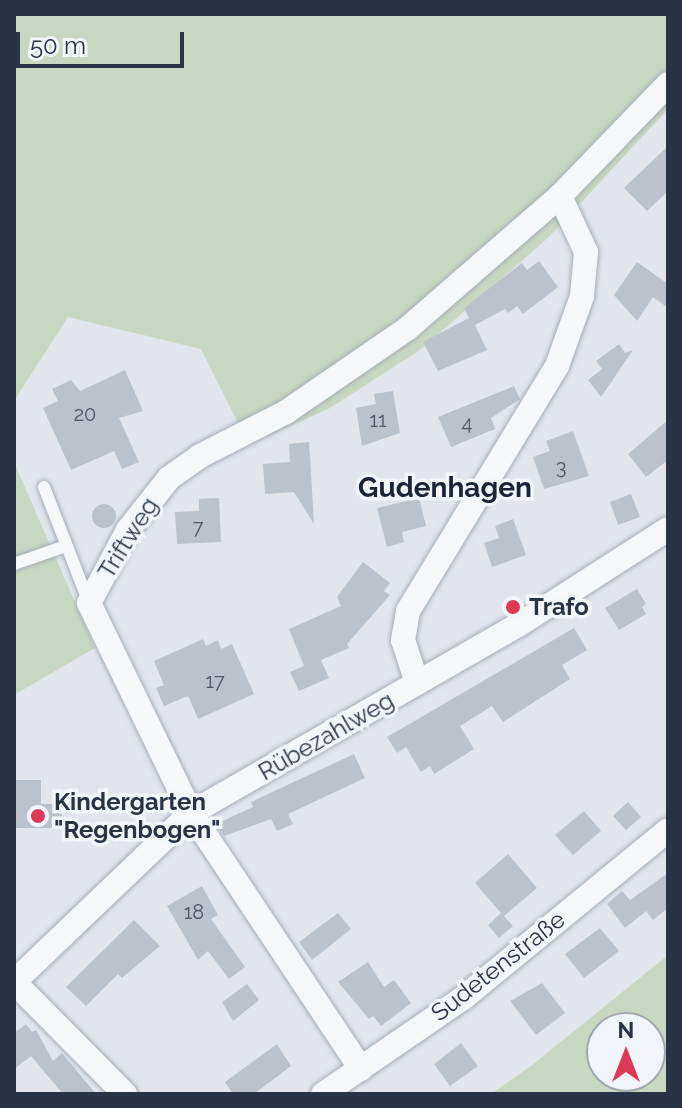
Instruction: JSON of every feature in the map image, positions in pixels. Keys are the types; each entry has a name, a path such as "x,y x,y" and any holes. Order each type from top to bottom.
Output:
{"street":[{"name":"Triftweg","path":"361,1069 191,813 89,603 128,530 169,478 200,456 286,412 370,356 560,196 668,84"},
{"path":"417,683 403,640 408,611 557,366 582,296 586,252 560,196"},
{"name":"Rübezahlweg","path":"14,982 191,813 417,683 668,529"},
{"name":"Sudetenstraße","path":"323,1094 463,998 668,830"},
{"path":"14,982 125,1094"}],"lane":[{"path":"44,487 89,603"},
{"name":"Triftweg","path":"14,564 66,546"}],"green space":[{"path":"14,14 668,14 668,109 549,237 420,350 330,408 249,445 201,349 68,317 14,401"},
{"path":"14,462 95,648 14,695"},
{"path":"668,955 668,1094 491,1094 586,1021 586,1092 666,1092 666,1012 598,1012"}],"building":[{"path":"668,146 668,191 647,211 624,188"},
{"path":"539,261 558,287 523,314 517,306 508,313 505,309 475,325 487,350 438,371 423,342 469,318 464,308 522,263 527,270"},
{"path":"637,262 668,284 668,308 653,297 637,321 614,295"},
{"path":"619,344 625,353 633,350 601,397 588,380 602,369 596,361"},
{"path":"125,370 143,411 119,418 139,462 122,469 114,451 71,470 43,408 58,401 52,389 71,380 80,391"},
{"path":"514,386 520,399 491,418 495,429 451,447 438,417"},
{"path":"393,391 400,433 362,446 356,408 376,404 374,394"},
{"path":"668,420 668,460 646,477 628,454"},
{"path":"573,431 589,476 544,489 533,457 550,451 546,441"},
{"path":"309,442 314,524 294,492 265,494 263,464 290,462 289,444"},
{"path":"631,494 640,517 618,525 610,502"},
{"path":"219,498 221,542 177,544 175,512 199,511 199,499"},
{"path":"419,498 426,526 402,532 404,542 387,547 377,508"},
{"path":"104,504 113,507 116,516 113,525 104,528 95,525 92,516 95,507"},
{"path":"513,519 526,555 492,567 484,543 499,538 495,526"},
{"path":"363,562 390,583 384,591 390,595 347,644 349,648 321,660 329,678 299,691 290,672 304,666 289,629 341,606 337,597"},
{"path":"637,589 646,604 642,607 646,614 619,630 605,608"},
{"path":"574,628 587,650 562,665 570,679 503,722 492,706 460,726 474,749 434,774 430,766 421,772 406,747 397,753 387,737"},
{"path":"203,639 206,646 218,640 221,649 232,644 254,694 198,719 188,696 164,706 156,688 164,685 154,661"},
{"path":"354,754 365,778 288,814 293,824 277,831 271,819 224,836 216,824 253,807 251,802"},
{"name":"Kindergarten \"Regenbogen\"","path":"14,780 41,780 41,804 62,804 62,828 14,828"},
{"path":"628,802 641,817 626,830 613,816"},
{"path":"584,811 601,831 573,855 555,835"},
{"path":"508,854 537,888 504,916 513,926 499,938 488,925 501,913 475,883"},
{"path":"668,873 668,908 653,920 646,911 625,928 607,904 622,891 630,900"},
{"path":"202,886 218,915 211,919 245,967 229,979 208,951 198,960 167,906"},
{"path":"338,913 351,929 312,960 299,942"},
{"path":"134,920 160,946 122,978 118,974 86,1006 66,987"},
{"path":"600,928 619,951 584,978 565,954"},
{"path":"368,962 384,987 394,980 411,1003 381,1026 373,1016 369,1019 338,982"},
{"path":"542,983 565,1013 536,1035 510,1001"},
{"path":"247,984 259,1000 233,1021 222,1002"},
{"path":"26,1024 32,1032 36,1030 53,1061 62,1053 96,1094 63,1094 31,1056 14,1069 14,1033"},
{"path":"461,1043 478,1066 450,1086 434,1064"},
{"path":"277,1044 291,1066 254,1094 233,1094 225,1082"}],"place":[{"name":"Trafo","path":"513,607"},
{"name":"Kindergarten \"Regenbogen\"","path":"38,816"}],"district":[{"name":"Gudenhagen","path":"445,488"}]}
